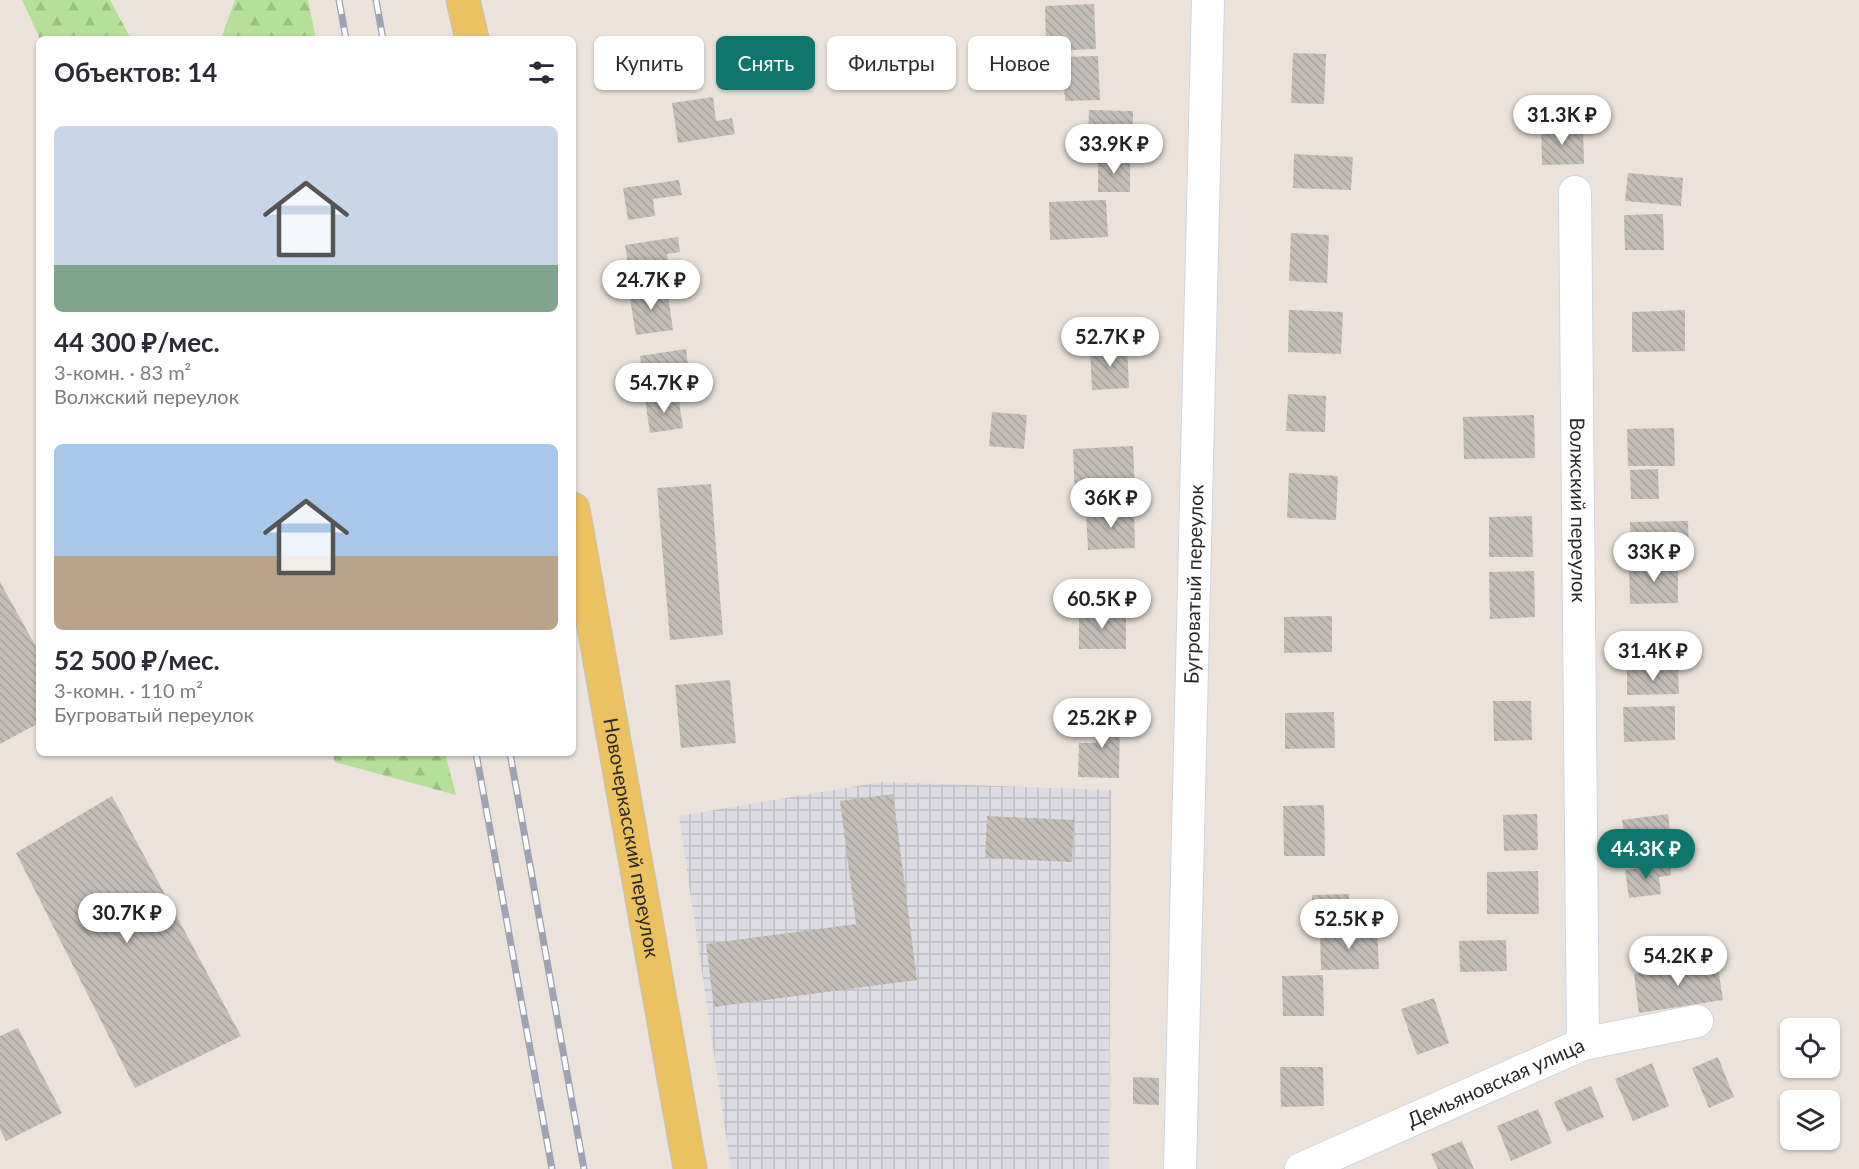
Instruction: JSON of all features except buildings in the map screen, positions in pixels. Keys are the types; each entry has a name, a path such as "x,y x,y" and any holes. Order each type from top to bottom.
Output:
{"main road":[{"path":"463,0 471,36"},
{"name":"Новочеркасский переулок","path":"576,526 690,1169"}],"street":[{"name":"Бугроватый переулок","path":"1180,1169 1208,0"},
{"name":"Волжский переулок","path":"1575,192 1583,1044"},
{"name":"Демьяновская улица","path":"1301,1169 1583,1044 1697,1021"}],"shaded area":[{"path":"881,782 1111,790 1109,1169 731,1169 679,816"}],"green space":[{"path":"22,0 110,0 129,36 39,36"},
{"path":"235,0 308,0 315,36 222,36"},
{"path":"333,756 446,756 456,795 335,762"}],"railway":[{"path":"339,0 345,36"},
{"path":"376,0 382,36"},
{"path":"477,756 552,1169"},
{"path":"511,756 584,1169"}]}
